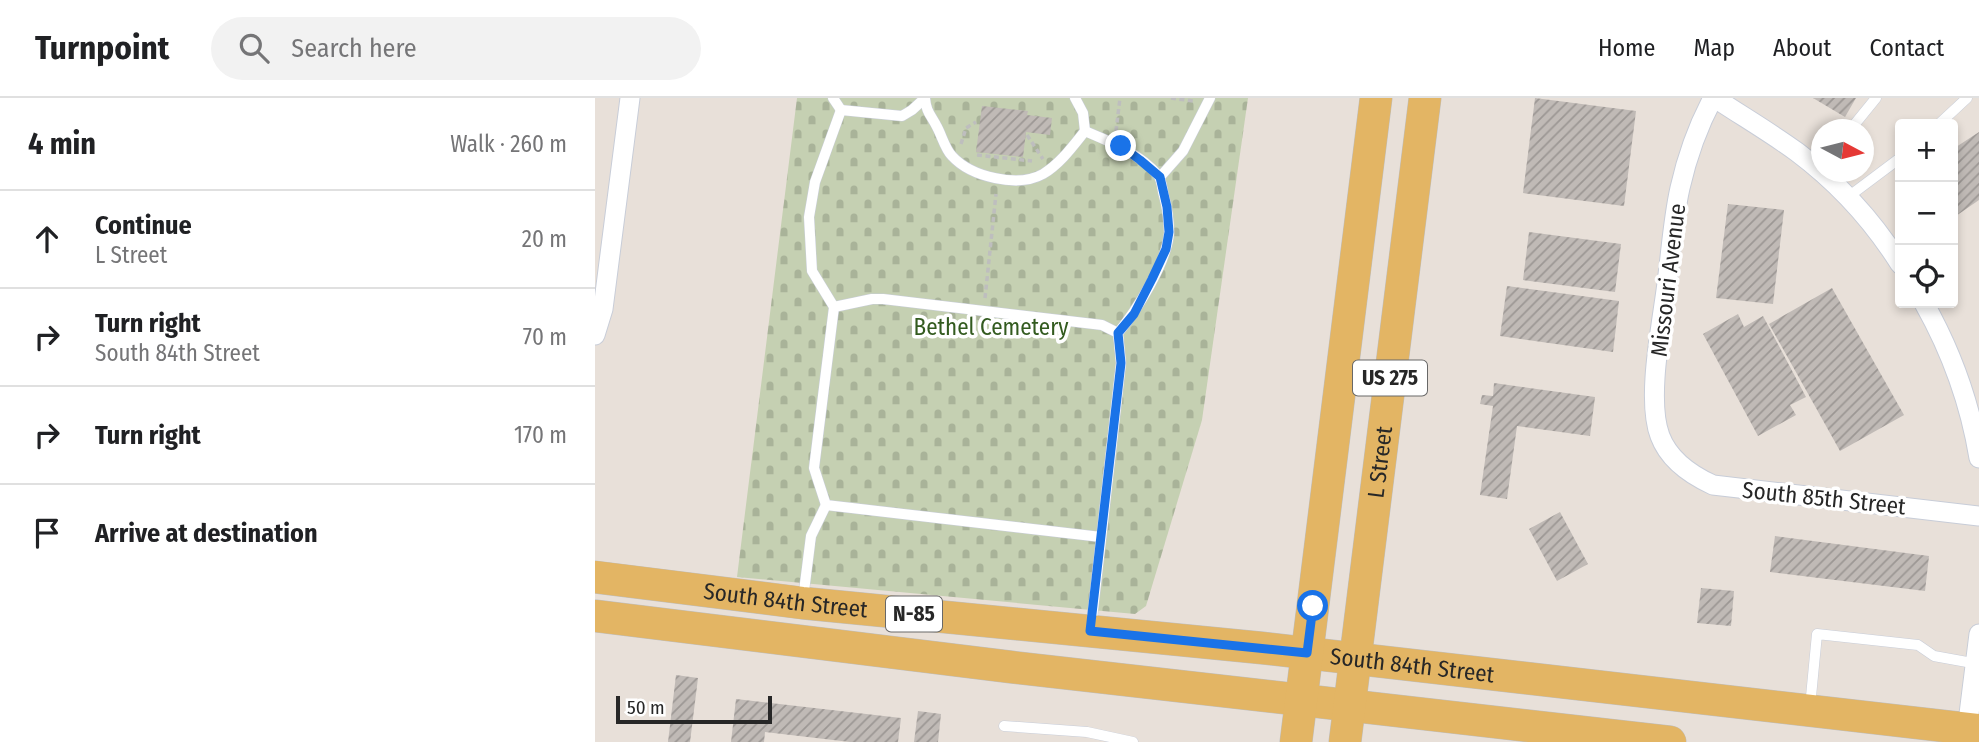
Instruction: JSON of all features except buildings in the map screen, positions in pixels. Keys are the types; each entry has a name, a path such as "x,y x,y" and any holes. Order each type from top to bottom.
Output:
{"main road":[{"name":"US 275","path":"1296,742 1375,98"},
{"name":"L Street","path":"1345,742 1425,98"},
{"name":"South 84th Street","path":"595,577 802,603 1355,658 1810,710 1971,734"},
{"name":"South 84th Street","path":"595,616 857,649 1671,742"}],"street":[{"path":"598,327 630,98"},
{"path":"1714,98 1811,161"},
{"name":"Missouri Avenue","path":"1676,462 1659,435 1655,418 1655,383 1679,190 1690,151 1714,98"},
{"path":"1834,182 1873,226 1895,257"},
{"path":"1926,308 1973,405 1979,458"},
{"name":"South 85th Street","path":"1676,462 1713,485 1728,488 1979,516"},
{"path":"1971,734 1979,634"}],"lane":[{"path":"832,98 841,110 902,116 925,98"},
{"path":"925,98 926,110 950,155 957,156 969,170 987,176 1026,179 1041,175 1047,166 1063,157 1085,131 1083,113 1075,98"},
{"path":"1859,119 1876,98"},
{"path":"1944,119 1967,98"},
{"path":"1160,177 1183,151 1209,100"},
{"path":"802,603 811,536 826,505 814,468 834,307 812,271 809,217 815,182 841,110"},
{"path":"1085,131 1115,143 1160,177 1169,232 1166,249 1134,314 1118,333 1121,363 1090,631"},
{"path":"1848,197 1895,162"},
{"path":"834,307 883,299 1102,325 1118,333"},
{"path":"826,505 1101,537"},
{"path":"1810,710 1817,634 1918,645 1934,656 1977,664"},
{"path":"1004,726 1087,733 1126,741"}],"path":[{"path":"1115,143 1120,98"},
{"path":"1171,98 1209,100"},
{"path":"976,122 966,128 957,156 1047,166"},
{"path":"1027,135 1047,166"},
{"path":"983,311 998,178"}],"green space":[{"name":"Bethel Cemetery","path":"797,98 1248,98 1202,420 1146,606 1135,614 737,577"}],"route":[{"path":"1121,146 1160,177 1169,232 1166,249 1152,279 1134,314 1118,333 1121,363 1090,631 1307,653 1313,606"}]}
